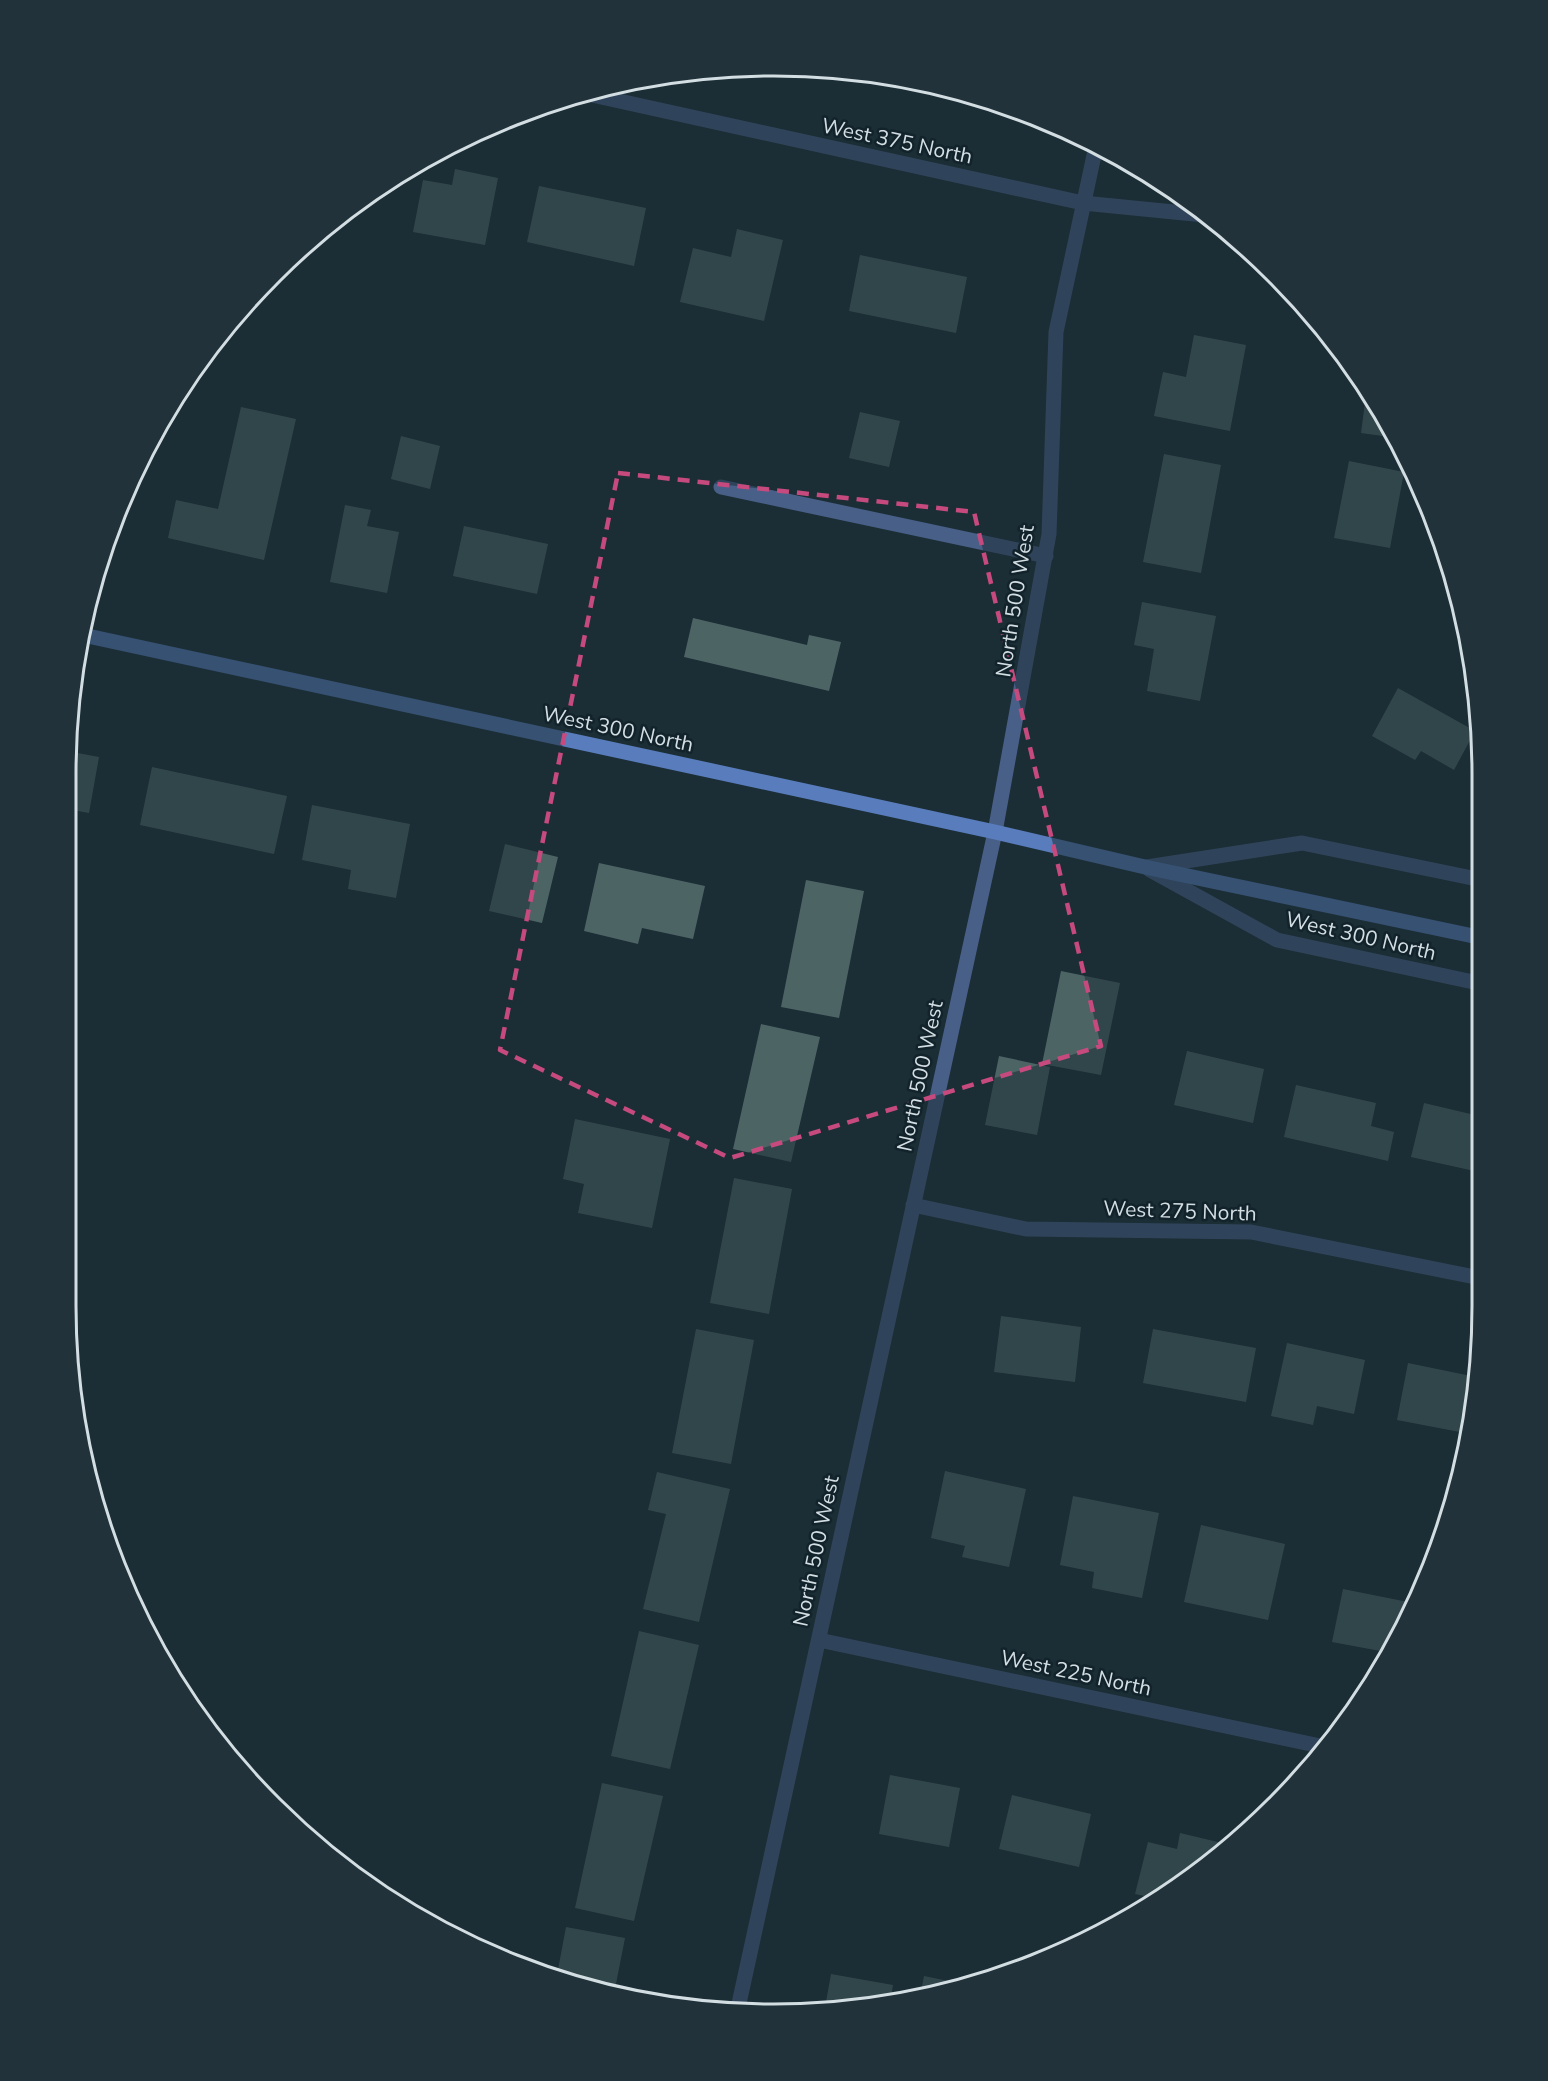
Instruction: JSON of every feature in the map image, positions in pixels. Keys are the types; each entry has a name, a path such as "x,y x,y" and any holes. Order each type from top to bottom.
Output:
{"main road":[{"name":"West 300 North","path":"90,637 995,832 1145,867 1472,936"}],"street":[{"name":"West 375 North","path":"604,98 1083,203 1189,213"},
{"name":"North 500 West","path":"739,2003 995,832 1049,534 1056,332 1094,154"},
{"path":"721,487 1046,556"},
{"name":"West 300 North","path":"1145,867 1302,843 1472,878"},
{"name":"West 300 North","path":"1145,867 1277,940 1472,982"},
{"name":"West 275 North","path":"914,1205 1026,1229 1251,1232 1472,1276"},
{"name":"West 225 North","path":"819,1640 1316,1745"}],"highlighted area":[{"path":"618,473 974,512 1101,1046 730,1158 500,1050"}],"building":[{"path":"455,169 498,178 485,245 413,232 423,180 452,185"},
{"path":"539,186 646,208 634,266 527,242"},
{"path":"737,229 783,240 764,321 680,302 693,248 731,257"},
{"path":"860,255 967,277 956,333 849,311"},
{"path":"1194,335 1246,345 1230,431 1154,416 1163,372 1186,377"},
{"path":"1365,404 1384,436 1361,433"},
{"path":"241,407 296,419 264,560 168,538 176,500 218,509"},
{"path":"860,412 900,421 889,467 849,458"},
{"path":"401,436 440,446 430,489 391,479"},
{"path":"1164,454 1221,465 1201,573 1143,562"},
{"path":"1349,461 1403,472 1390,548 1334,538"},
{"path":"345,505 371,510 367,526 399,532 387,593 330,582"},
{"path":"464,526 548,544 537,594 453,576"},
{"path":"1142,602 1216,616 1200,701 1147,691 1154,649 1134,645"},
{"path":"693,618 807,645 809,635 841,642 829,691 684,657"},
{"path":"1398,688 1470,728 1470,739 1454,770 1421,751 1415,760 1372,736"},
{"path":"77,753 99,757 89,813 76,811"},
{"path":"152,767 287,796 274,854 140,825"},
{"path":"312,805 410,824 396,898 348,889 351,870 302,860"},
{"path":"505,844 558,857 542,923 489,911"},
{"path":"599,863 705,886 693,939 642,928 638,944 584,931"},
{"path":"806,880 864,891 839,1018 781,1007"},
{"path":"1061,971 1120,983 1101,1075 1042,1064"},
{"path":"761,1024 820,1037 791,1162 733,1149"},
{"path":"1187,1051 1264,1069 1253,1123 1174,1105"},
{"path":"999,1056 1050,1067 1037,1135 985,1125"},
{"path":"1296,1085 1376,1103 1371,1126 1394,1132 1388,1161 1284,1137"},
{"path":"1424,1103 1472,1114 1472,1170 1411,1157"},
{"path":"575,1119 670,1139 652,1228 578,1213 584,1184 563,1179"},
{"path":"734,1178 792,1189 769,1314 710,1303"},
{"path":"1001,1316 1081,1327 1075,1382 994,1372"},
{"path":"696,1329 754,1340 731,1464 672,1453"},
{"path":"1153,1329 1256,1348 1246,1402 1143,1383"},
{"path":"1287,1343 1365,1360 1354,1414 1317,1406 1313,1425 1271,1416"},
{"path":"1408,1363 1468,1375 1460,1432 1397,1420"},
{"path":"945,1471 1026,1489 1009,1567 962,1557 965,1546 931,1538"},
{"path":"657,1472 730,1489 699,1622 643,1609 666,1514 648,1510"},
{"path":"1073,1496 1159,1513 1142,1598 1092,1588 1094,1572 1060,1565"},
{"path":"1201,1525 1285,1544 1268,1620 1184,1602"},
{"path":"1343,1589 1406,1602 1381,1651 1332,1642"},
{"path":"639,1631 699,1645 670,1769 611,1756"},
{"path":"890,1775 960,1788 949,1847 879,1834"},
{"path":"602,1783 663,1796 634,1921 575,1908"},
{"path":"1012,1795 1091,1814 1079,1867 999,1849"},
{"path":"1180,1833 1220,1843 1147,1896 1135,1894 1148,1842 1177,1849"},
{"path":"566,1927 625,1938 616,1986 558,1970"},
{"path":"831,1974 893,1985 891,1994 826,2002"},
{"path":"924,1976 952,1982 922,1988"}]}
